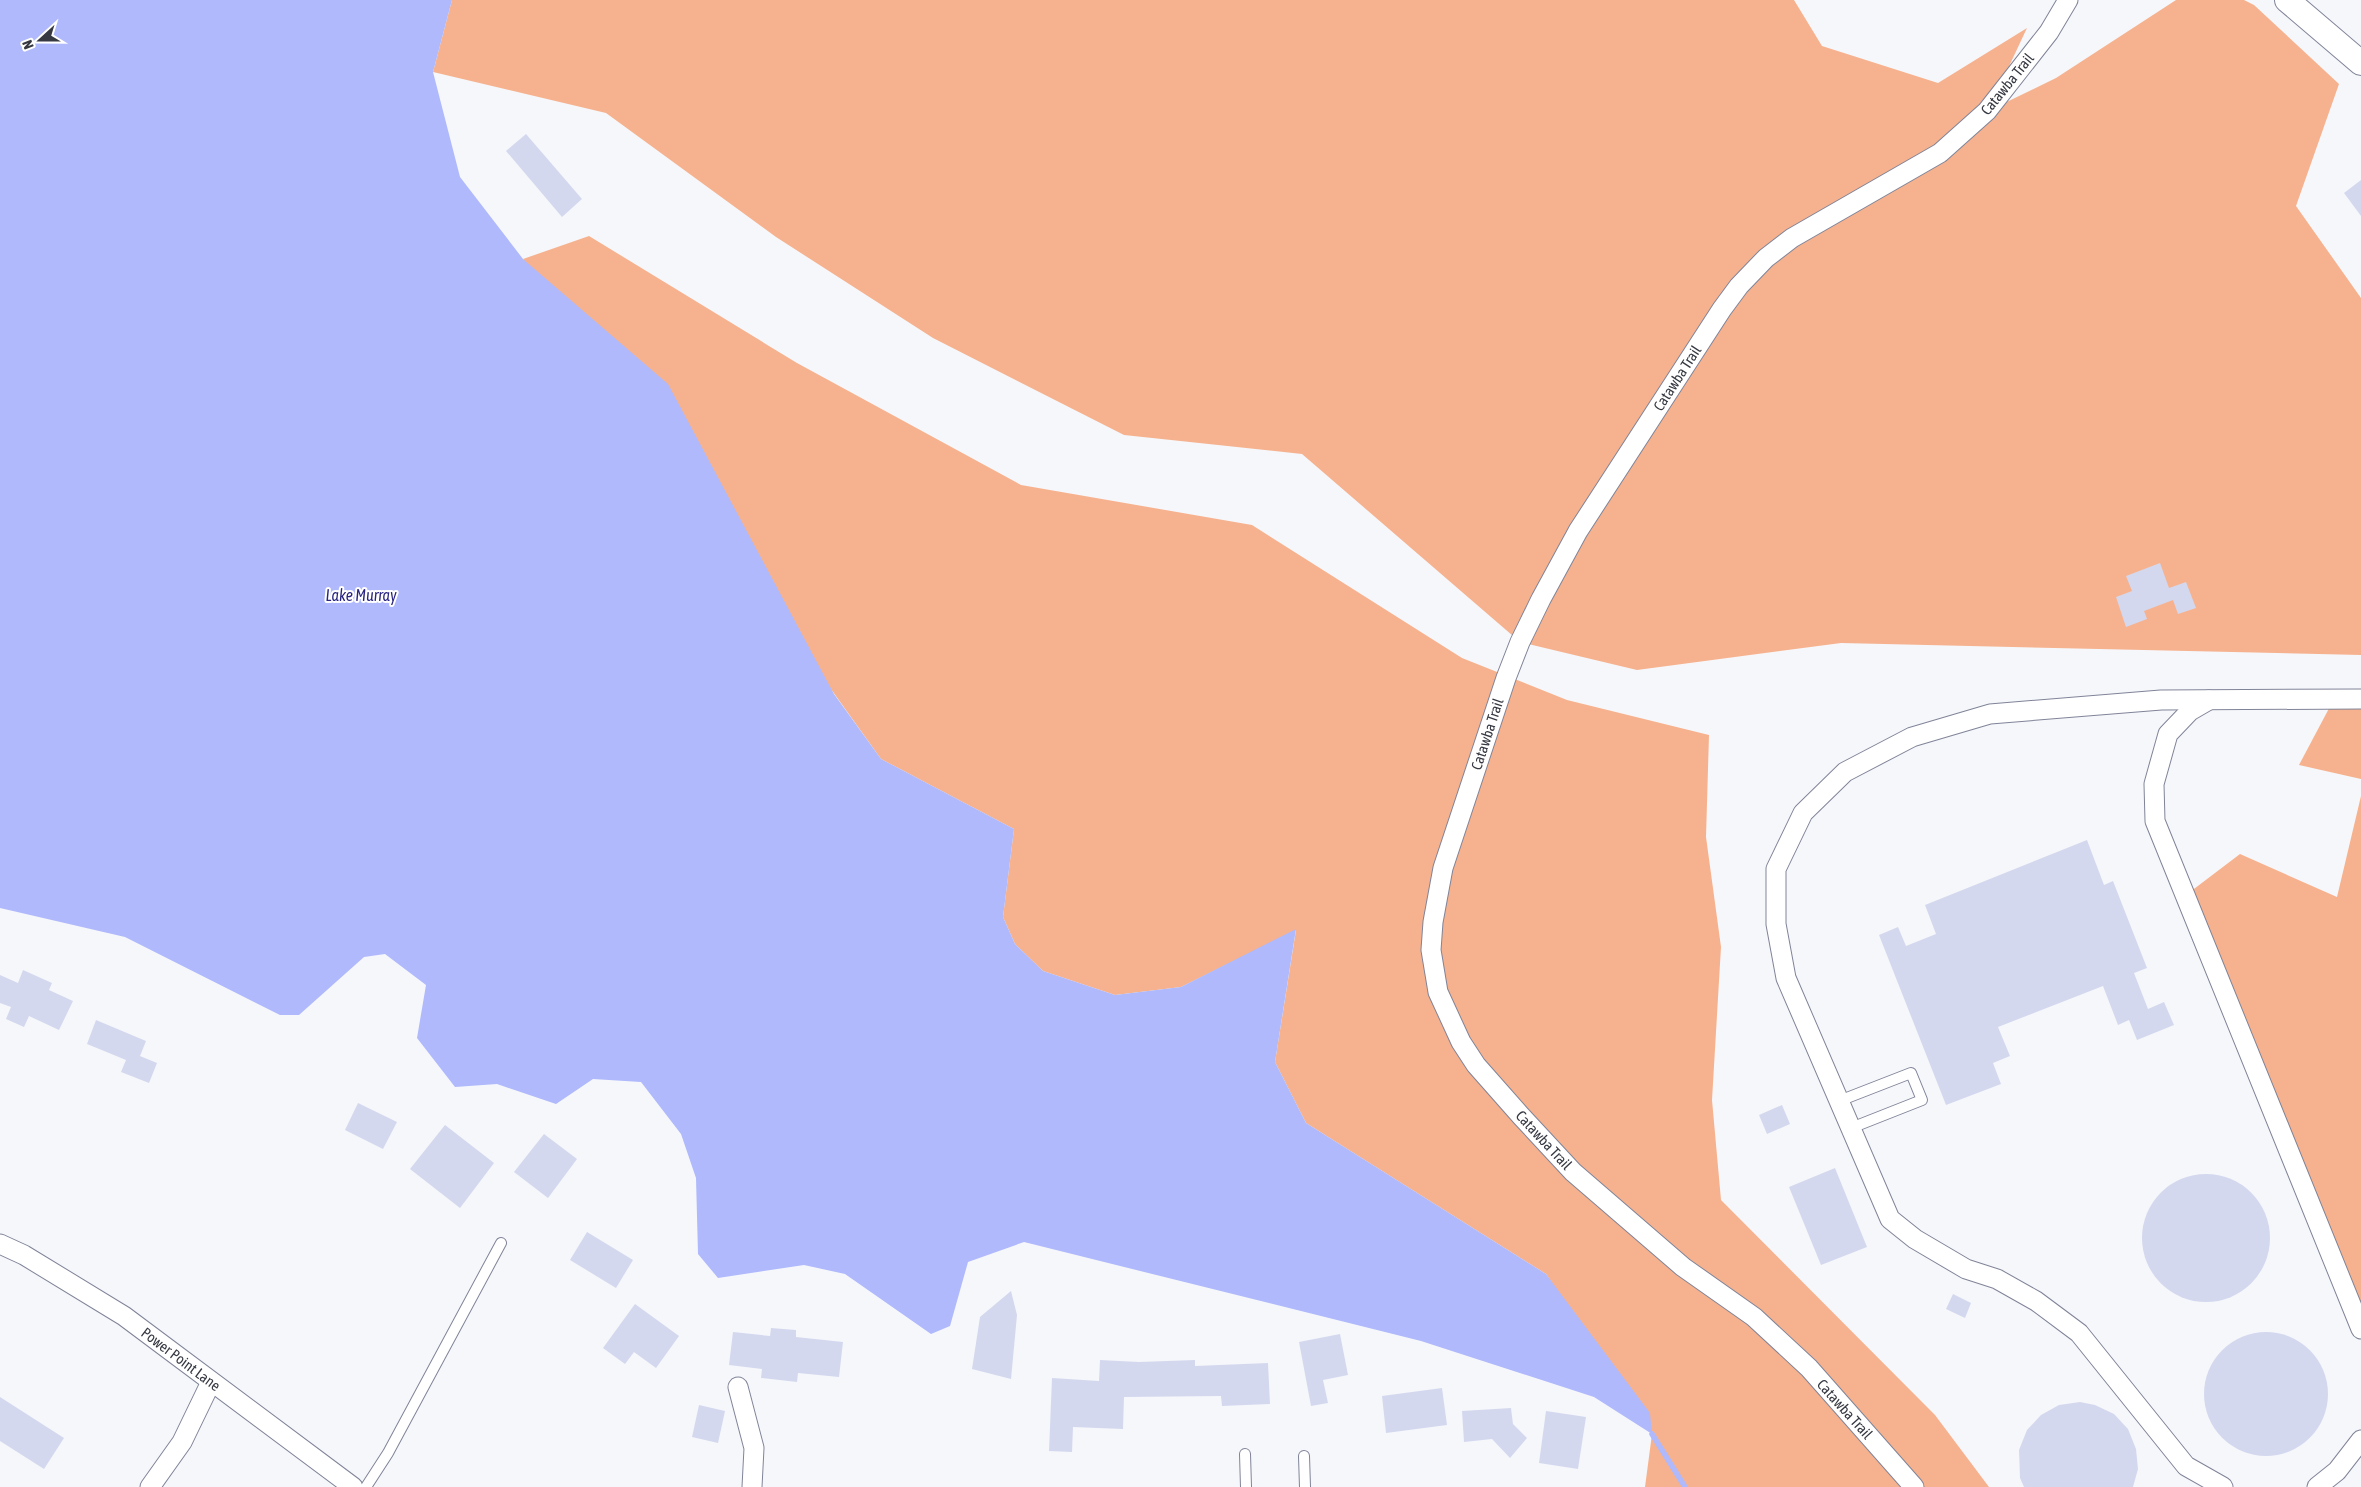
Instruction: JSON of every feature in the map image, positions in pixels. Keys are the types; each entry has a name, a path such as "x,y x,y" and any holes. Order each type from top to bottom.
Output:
{"street":[{"name":"Catawba Trail","path":"1914,1487 1809,1368 1754,1317 1684,1267 1573,1172 1476,1065 1461,1042 1438,992 1431,950 1433,922 1443,868 1506,678 1520,642 1578,531 1722,308 1739,286 1766,258 1792,238 1940,153 1988,112 2049,32 2068,0"},
{"path":"2287,0 2361,63"},
{"path":"2224,1487 2186,1466 2079,1333 2036,1301 1997,1279 1966,1269 1915,1240 1890,1219 1786,978 1776,924 1776,869 1803,813 1845,772 1912,738 1990,714 2161,700 2361,698"},
{"path":"2210,700 2190,711 2168,734 2154,784 2155,820 2361,1329"},
{"name":"Power Point Lane","path":"0,1244 24,1255 124,1316 353,1487"},
{"path":"150,1487 182,1442 211,1382"},
{"path":"738,1387 754,1448 752,1487"},
{"path":"2317,1487 2337,1470 2361,1440"}],"lane":[{"path":"1839,1101 1911,1073 1922,1100 1851,1128"},
{"path":"366,1487 388,1453 502,1243"},
{"path":"1245,1454 1246,1487"},
{"path":"1304,1456 1305,1487"}],"shaded area":[{"path":"452,0 1794,0 1822,46 1938,83 2027,28 1988,111 2056,78 2176,0 2244,0 2254,5 2339,84 2296,206 2361,298 2361,655 1841,643 1637,670 1520,642 1302,454 1124,435 933,338 776,237 606,113 433,72"},
{"path":"589,236 797,363 1021,485 1252,525 1462,658 1567,700 1709,735 1706,837 1721,947 1712,1100 1721,1200 1935,1415 1989,1487 1645,1487 1652,1434 1546,1274 1306,1123 1275,1062 1296,930 1181,987 1115,995 1043,971 1015,944 1003,917 1014,829 881,759 523,259"},
{"path":"2334,699 2361,699 2361,779 2299,765"},
{"path":"2361,796 2361,1329 2186,895 2240,854 2337,897"}],"water":[{"name":"Lake Murray","path":"0,0 452,0 433,72 460,177 523,259 668,384 834,694 881,759 1014,829 1003,917 1015,944 1043,971 1115,995 1181,987 1296,929 1275,1062 1306,1123 1546,1274 1650,1413 1652,1434 1594,1397 1421,1341 1024,1242 968,1262 950,1326 931,1334 845,1274 804,1265 718,1278 698,1254 696,1178 681,1134 641,1082 593,1079 556,1104 497,1084 455,1087 417,1038 426,985 385,954 364,957 299,1015 280,1015 125,937 0,908"}],"building":[{"path":"526,134 582,199 562,217 506,151"},
{"path":"2361,180 2361,216 2344,193"},
{"path":"2160,563 2169,588 2186,582 2196,608 2178,614 2173,600 2144,611 2147,619 2126,627 2116,597 2132,591 2126,576"},
{"path":"2087,840 2104,885 2113,881 2147,968 2134,973 2148,1009 2164,1002 2174,1025 2137,1040 2129,1020 2118,1025 2103,986 1998,1027 2010,1056 1993,1063 2001,1084 1946,1105 1879,935 1898,927 1906,946 1936,934 1925,905"},
{"path":"23,970 52,983 49,990 73,1001 59,1030 29,1016 24,1027 6,1019 11,1007 0,1003 0,975 18,983"},
{"path":"96,1020 146,1041 140,1056 157,1063 149,1083 121,1072 126,1060 87,1044"},
{"path":"358,1103 397,1122 383,1149 345,1130"},
{"path":"1782,1105 1790,1124 1767,1134 1759,1115"},
{"path":"445,1125 494,1163 460,1208 410,1169"},
{"path":"544,1134 577,1159 548,1198 514,1172"},
{"path":"1835,1168 1867,1247 1821,1265 1789,1187"},
{"path":"2206,1174 2230,1179 2251,1193 2265,1214 2270,1238 2265,1262 2251,1283 2230,1297 2206,1302 2182,1297 2161,1283 2147,1262 2142,1238 2147,1214 2161,1193 2182,1179"},
{"path":"587,1232 633,1260 616,1288 570,1260"},
{"path":"1011,1291 1017,1315 1011,1379 972,1369 980,1317"},
{"path":"1953,1294 1971,1303 1965,1318 1946,1309"},
{"path":"635,1304 679,1336 656,1368 634,1352 625,1364 603,1348"},
{"path":"771,1328 796,1330 796,1337 843,1342 839,1377 798,1373 797,1382 761,1378 762,1369 729,1365 733,1332 770,1336"},
{"path":"2266,1332 2290,1337 2310,1350 2323,1370 2328,1394 2323,1418 2310,1438 2290,1451 2266,1456 2242,1451 2222,1438 2209,1418 2204,1394 2209,1370 2222,1350 2242,1337"},
{"path":"1340,1334 1348,1375 1323,1380 1328,1403 1311,1406 1299,1342"},
{"path":"1100,1360 1139,1362 1195,1360 1195,1366 1268,1363 1270,1404 1222,1406 1221,1396 1124,1397 1123,1429 1073,1427 1072,1452 1049,1451 1052,1378 1099,1381"},
{"path":"1442,1388 1447,1425 1386,1433 1382,1396"},
{"path":"0,1397 64,1438 44,1469 0,1441"},
{"path":"2080,1402 2095,1405 2114,1414 2128,1429 2136,1449 2138,1469 2133,1487 2024,1487 2020,1478 2019,1450 2027,1430 2041,1415 2059,1405"},
{"path":"699,1405 725,1411 718,1443 692,1437"},
{"path":"1511,1408 1513,1424 1527,1438 1510,1458 1492,1439 1464,1442 1462,1411"},
{"path":"1546,1411 1586,1417 1578,1469 1539,1463"}],"waterway":[{"path":"1652,1434 1685,1487"}]}
